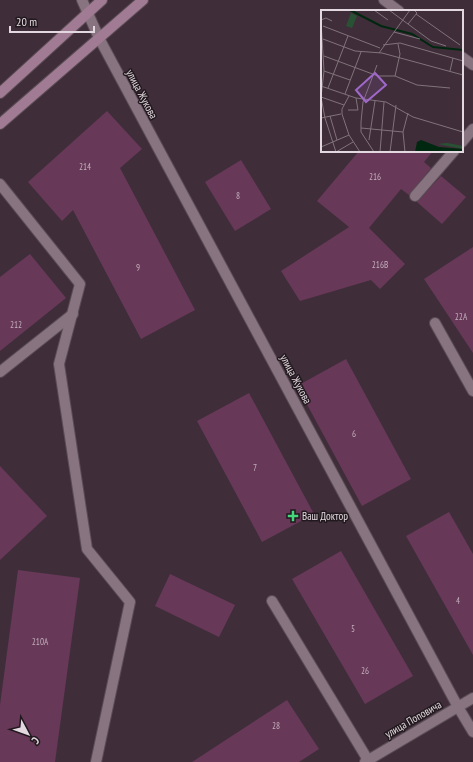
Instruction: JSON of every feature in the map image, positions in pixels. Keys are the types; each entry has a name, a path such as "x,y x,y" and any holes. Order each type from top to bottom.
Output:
{"main road":[{"path":"0,93 102,0"},
{"path":"0,124 143,0"}],"street":[{"name":"улица Жукова","path":"82,0 99,38 458,707 473,732"},
{"path":"384,0 398,10"},
{"path":"463,58 473,65"},
{"path":"463,141 473,129"},
{"path":"415,196 453,152"},
{"path":"0,184 80,284 59,364 87,549 130,602 96,762"},
{"path":"0,372 72,314"},
{"path":"435,323 473,391"},
{"path":"272,601 366,761"},
{"name":"улица Поповича","path":"366,761 473,698"}],"building":[{"path":"107,111 142,149 120,168 195,310 141,339 73,210 62,221 28,182"},
{"path":"358,152 432,152 424,162 431,168 409,195 401,189 369,228 405,264 380,289 371,280 300,301 281,271 349,227 317,201"},
{"path":"241,160 271,209 235,231 205,182"},
{"path":"441,176 466,197 442,224 417,202"},
{"path":"473,247 473,353 424,279"},
{"path":"30,254 66,298 0,351 0,277"},
{"path":"346,359 411,479 362,506 297,386"},
{"path":"249,393 314,514 262,542 197,421"},
{"path":"0,466 47,516 0,560"},
{"path":"449,512 473,554 473,655 406,536"},
{"path":"341,551 413,676 365,704 292,579"},
{"path":"18,570 80,578 55,762 0,762 0,705"},
{"path":"170,574 235,605 219,637 155,606"},
{"path":"287,700 319,749 299,762 192,762"}],"place":[{"name":"Ваш Доктор","path":"293,516"}]}
